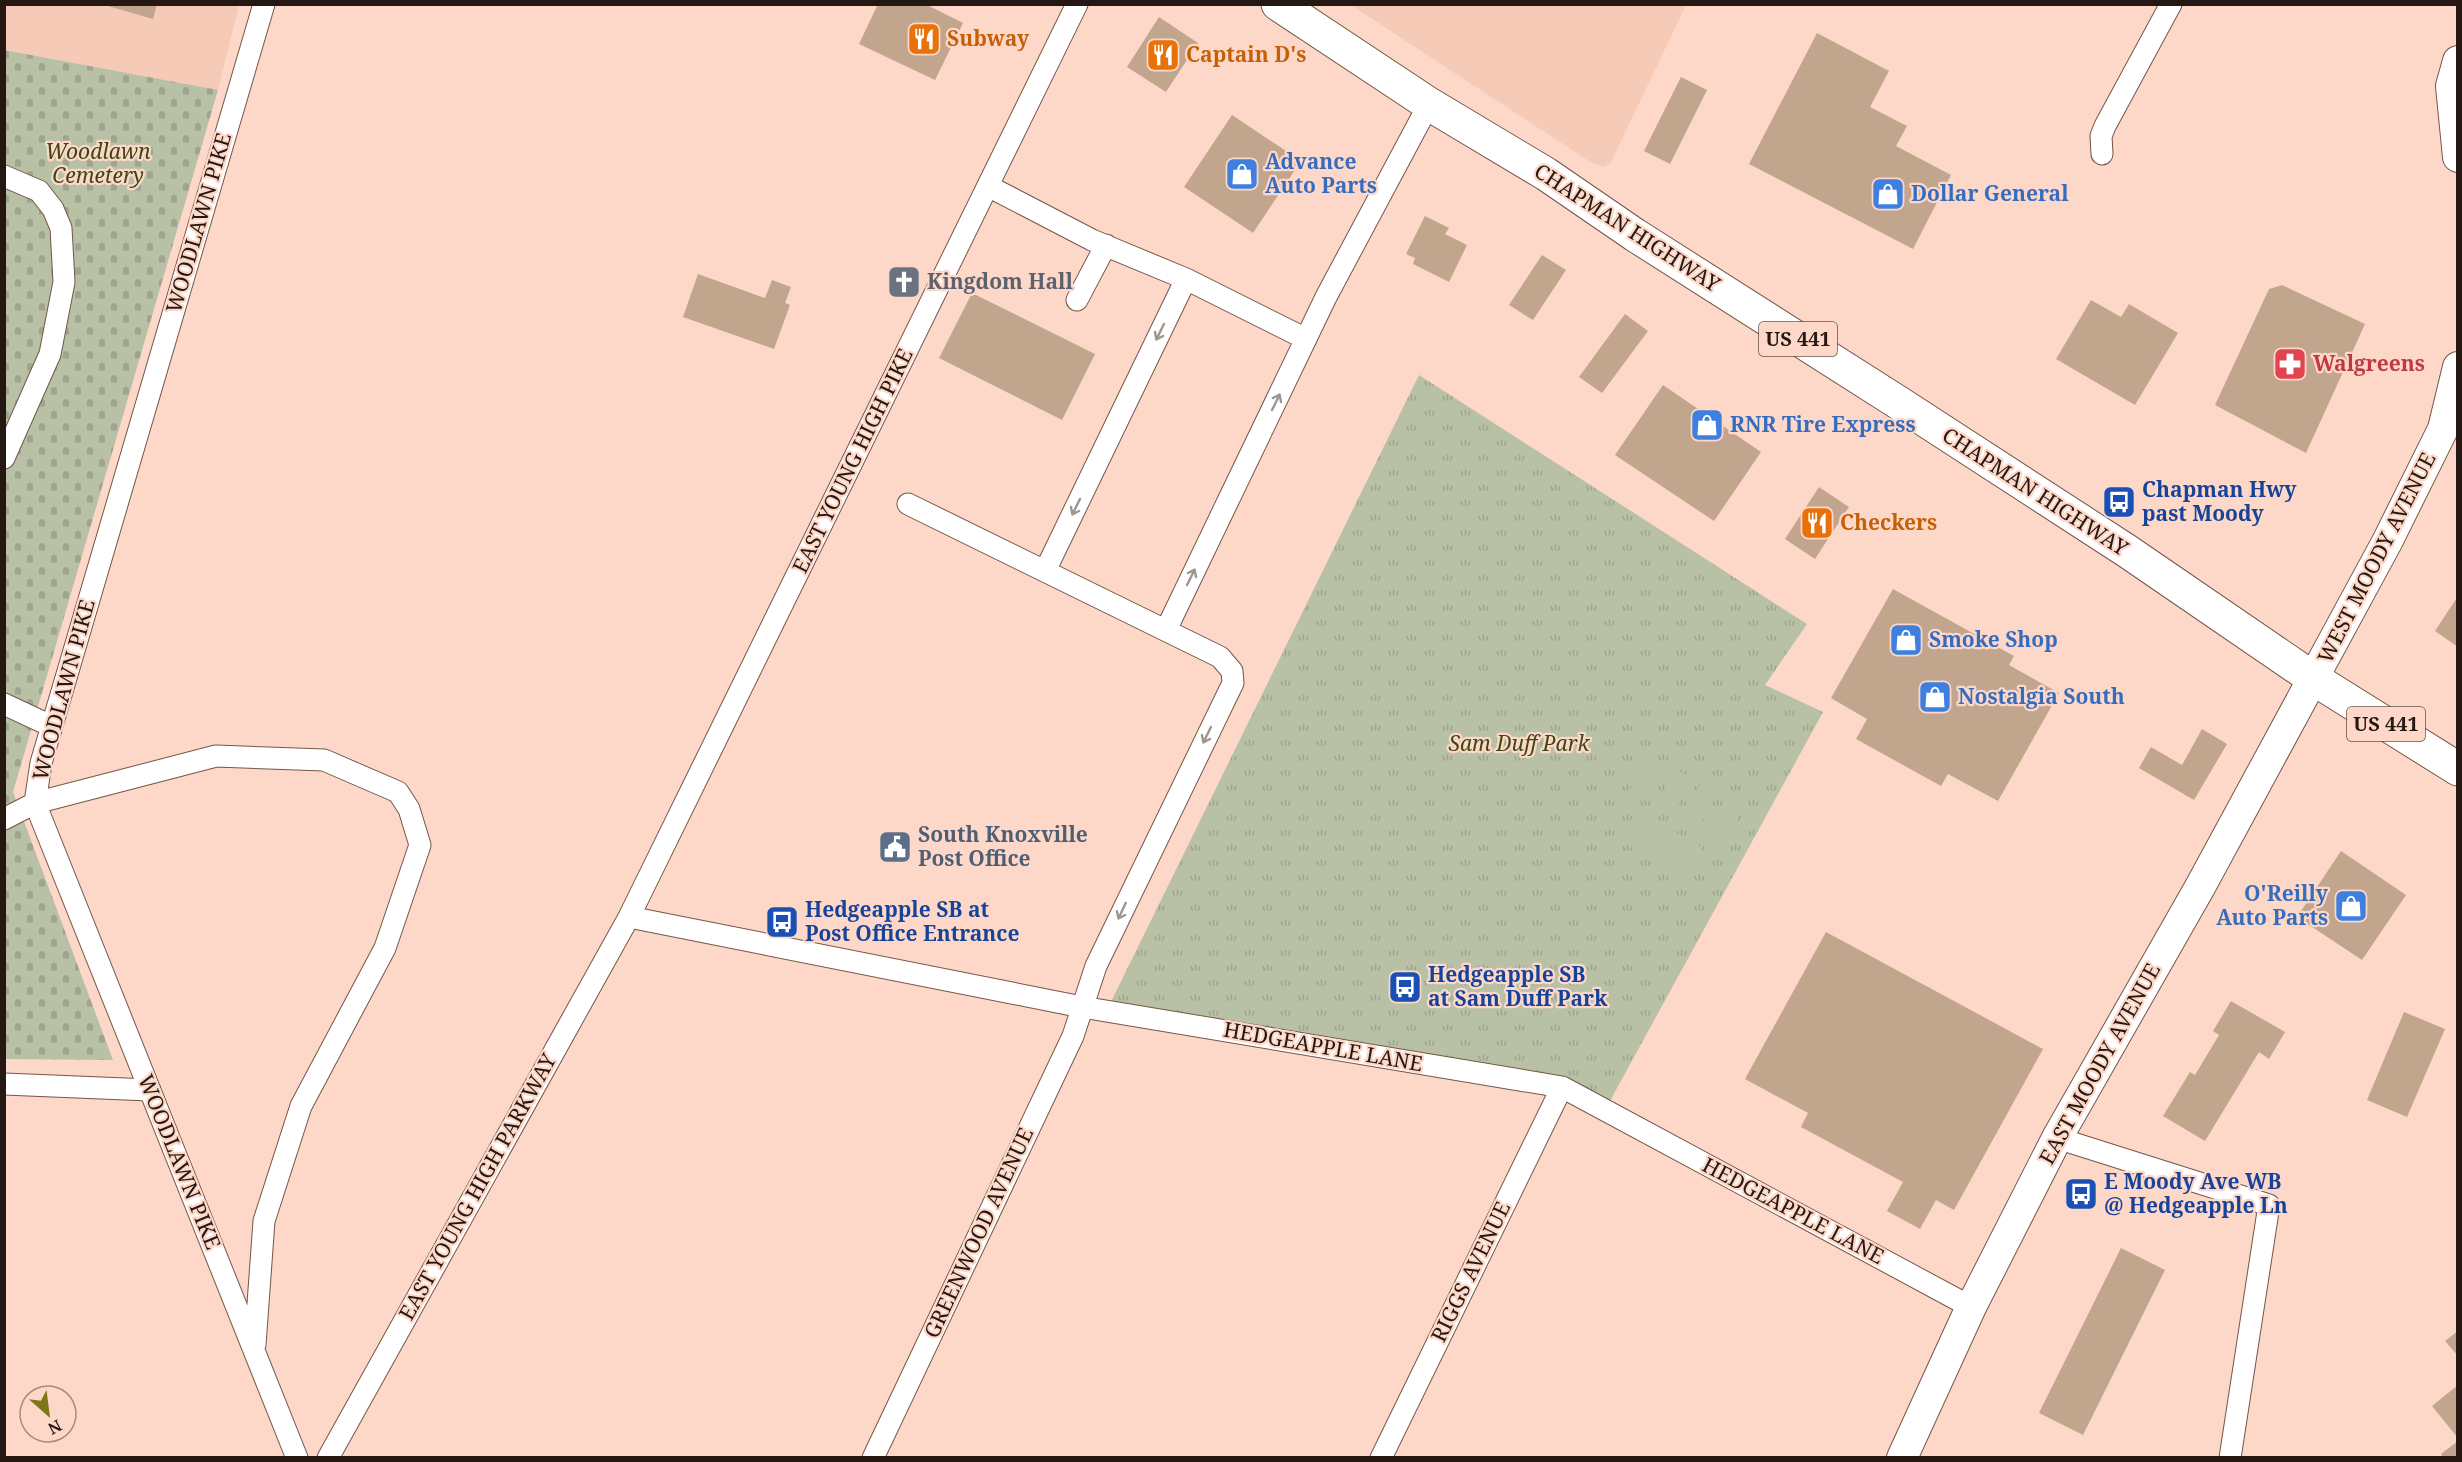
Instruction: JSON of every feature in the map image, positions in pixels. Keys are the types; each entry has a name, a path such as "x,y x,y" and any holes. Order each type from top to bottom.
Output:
{"highway":[{"name":"CHAPMAN HIGHWAY","path":"1278,4 1430,104 1546,174 1600,213 1920,416 2127,551 2314,679 2457,768"}],"main road":[{"path":"2457,61 2451,86 2457,157"},
{"name":"WEST MOODY AVENUE","path":"2314,679 2443,429 2457,367"},
{"name":"EAST MOODY AVENUE","path":"1902,1458 1971,1307 2057,1138 2314,679"}],"street":[{"name":"WOODLAWN PIKE","path":"264,4 40,763 35,802 297,1458"},
{"name":"EAST YOUNG HIGH PIKE","path":"629,917 1077,4"},
{"path":"2102,154 2101,136 2104,126 2171,4"},
{"path":"908,504 1166,630 1306,339 1430,104"},
{"path":"4,176 39,191 53,209 61,228 64,282 50,354 4,458"},
{"path":"988,186 1106,245 1186,279 1306,339"},
{"path":"1077,300 1106,245"},
{"path":"1046,571 1186,279"},
{"name":"GREENWOOD AVENUE","path":"873,1458 1073,1036 1096,966 1233,683 1232,671 1220,657 1166,630"},
{"path":"4,704 51,726"},
{"path":"4,819 35,802 216,756 324,759 398,792 410,809 420,844 385,948 301,1106 264,1221 254,1352"},
{"name":"HEDGEAPPLE LANE","path":"629,917 1082,1007 1562,1087 1971,1307"},
{"name":"EAST YOUNG HIGH PARKWAY","path":"328,1458 629,917"},
{"path":"4,1084 150,1090"},
{"name":"RIGGS AVENUE","path":"1381,1458 1562,1087"},
{"path":"2057,1138 2269,1205 2230,1458"}],"shaded area":[{"path":"4,5 239,5 218,90 5,50"},
{"path":"1351,5 1686,5 1611,162 1604,167 1592,163"}],"green space":[{"name":"Woodlawn Cemetery","path":"4,50 218,90 13,792 113,1060 5,1059"},
{"name":"Sam Duff Park","path":"1419,375 1807,624 1765,685 1823,712 1605,1110 1562,1087 1107,1010"},
{"path":"1650,754 1667,764 1646,801 1629,791"},
{"path":"1676,769 1693,779 1672,815 1655,806"},
{"path":"1701,783 1718,793 1697,830 1680,820"},
{"path":"1727,798 1744,808 1723,845 1706,835"},
{"path":"1637,810 1703,848 1685,878 1619,840"}],"building":[{"path":"101,4 157,4 153,19"},
{"path":"878,4 925,4 963,23 935,80 859,44"},
{"name":"Captain D's","path":"1159,17 1198,43 1166,92 1127,67"},
{"path":"1817,33 1889,71 1870,107 1907,126 1896,146 1951,175 1913,249 1749,164"},
{"path":"1681,77 1707,90 1670,164 1644,151"},
{"name":"Advance Auto Parts","path":"1232,115 1301,161 1253,233 1184,187"},
{"path":"1425,216 1449,228 1445,234 1467,245 1449,282 1413,264 1415,258 1406,254"},
{"path":"1542,255 1566,270 1533,320 1509,305"},
{"path":"698,274 765,298 772,280 791,287 785,303 790,305 774,349 683,317"},
{"name":"Walgreens","path":"2282,285 2365,324 2306,453 2215,405 2269,289"},
{"path":"972,293 1095,354 1062,420 939,358"},
{"path":"2091,300 2121,317 2129,304 2178,333 2135,405 2056,359"},
{"path":"1625,314 1648,331 1602,393 1579,377"},
{"path":"1663,385 1761,452 1714,521 1615,455"},
{"name":"Checkers","path":"1819,487 1849,507 1815,559 1785,539"},
{"path":"1893,589 2014,656 2009,665 2059,693 1998,801 1948,774 1941,786 1856,739 1867,719 1831,698"},
{"path":"2458,596 2458,647 2435,631"},
{"path":"2202,729 2227,744 2194,800 2139,768 2151,747 2182,765"},
{"name":"O'Reilly Auto Parts","path":"2341,851 2406,895 2362,960 2297,917"},
{"path":"1826,932 2043,1049 1954,1210 1936,1200 1920,1229 1887,1211 1903,1182 1801,1127 1808,1113 1745,1079"},
{"path":"2231,1001 2285,1032 2269,1059 2259,1052 2205,1141 2163,1116 2190,1072 2195,1075 2219,1035 2213,1031"},
{"path":"2404,1012 2445,1029 2407,1117 2367,1100"},
{"path":"2121,1248 2165,1270 2083,1435 2039,1413"},
{"path":"2458,1331 2458,1356 2445,1341"},
{"path":"2458,1385 2458,1438 2432,1406"},
{"path":"2458,1441 2458,1458 2443,1458 2441,1454"}],"place":[{"name":"Subway","path":"924,39"},
{"name":"Captain D's","path":"1163,55"},
{"name":"Advance Auto Parts","path":"1242,174"},
{"name":"Dollar General","path":"1888,194"},
{"name":"Kingdom Hall","path":"904,282"},
{"name":"Walgreens","path":"2290,364"},
{"name":"RNR Tire Express","path":"1707,425"},
{"name":"Chapman Hwy past Moody","path":"2119,502"},
{"name":"Checkers","path":"1817,523"},
{"name":"Smoke Shop","path":"1906,640"},
{"name":"Nostalgia South","path":"1935,697"},
{"name":"South Knoxville Post Office","path":"895,847"},
{"name":"O'Reilly Auto Parts","path":"2351,906"},
{"name":"Hedgeapple SB at Post Office Entrance","path":"782,922"},
{"name":"Hedgeapple SB at Sam Duff Park","path":"1405,987"},
{"name":"E Moody Ave WB @ Hedgeapple Ln","path":"2081,1194"}]}
